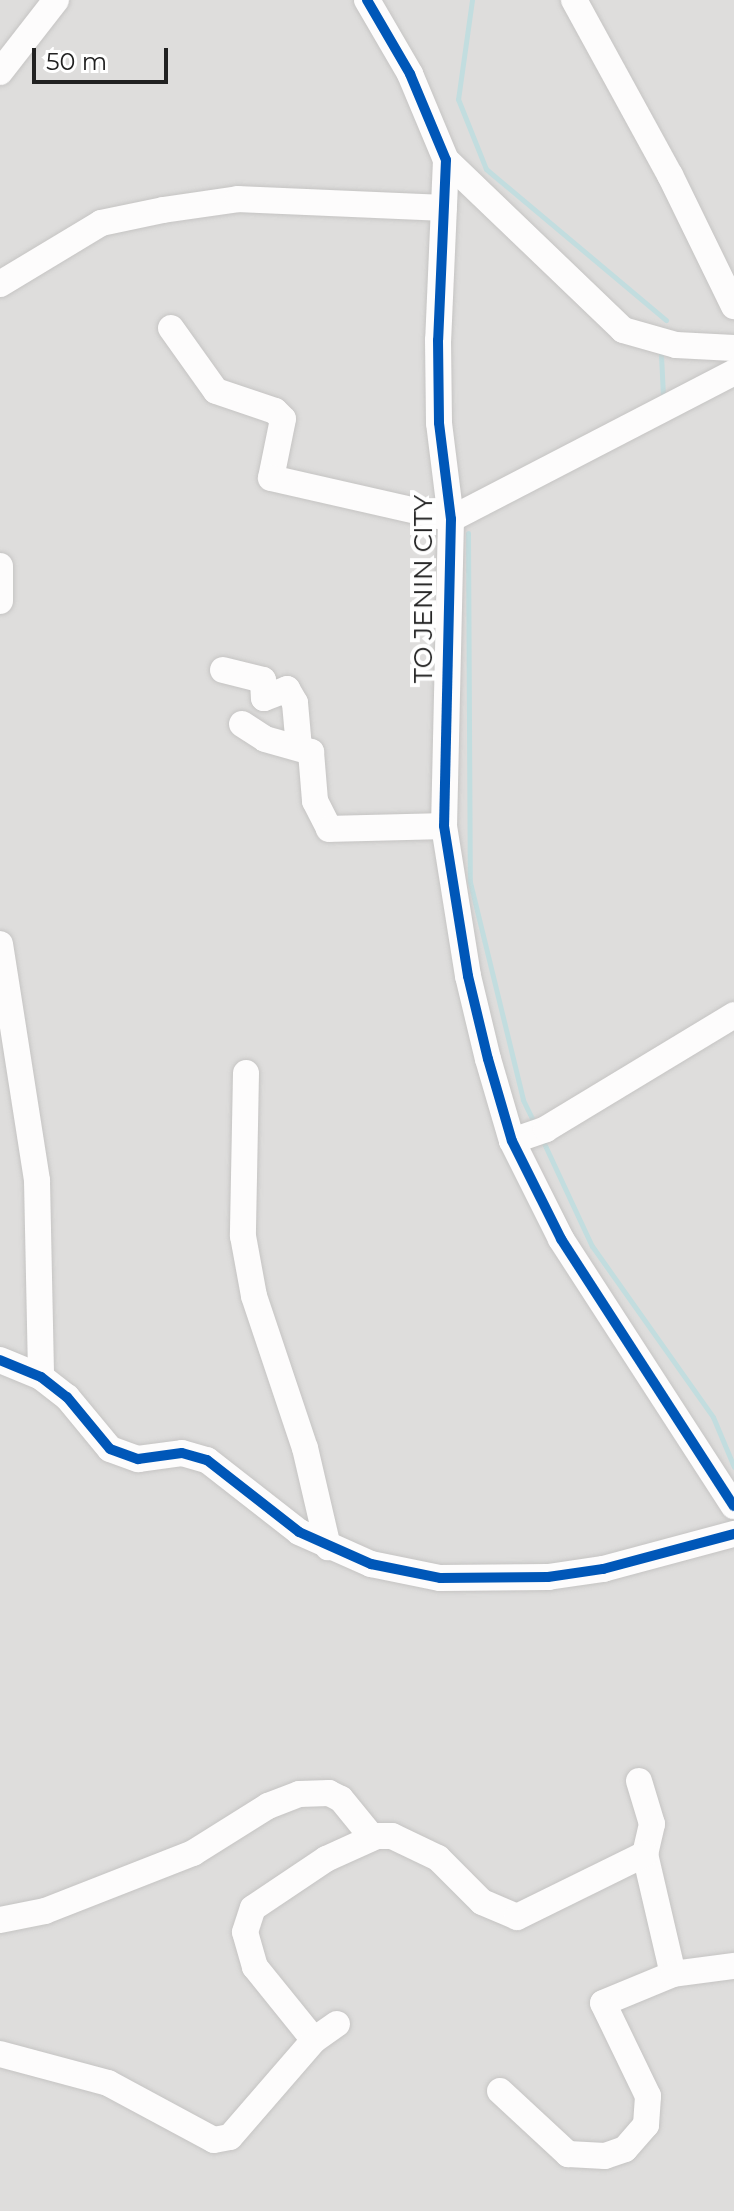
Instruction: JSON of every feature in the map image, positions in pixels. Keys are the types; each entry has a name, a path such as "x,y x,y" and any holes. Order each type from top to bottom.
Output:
{"street":[{"path":"0,72 56,0"},
{"name":"TO JENIN CITY","path":"367,0 410,74 446,160 439,423 451,519 444,826 468,976 512,1141 561,1239 734,1506"},
{"path":"574,0 670,175 734,306"},
{"path":"446,160 623,330 676,345 734,348"},
{"path":"0,284 101,223 163,210 238,199 444,208"},
{"path":"171,328 216,391 275,411 283,419 271,478 451,519 734,372"},
{"path":"0,566 0,601"},
{"path":"223,670 263,680 264,698 287,689 295,703 299,748"},
{"path":"242,724 265,739 299,748 315,761 315,801 329,829 444,826"},
{"path":"0,944 37,1181 41,1377"},
{"path":"512,1141 546,1129 734,1015"},
{"path":"246,1073 243,1236 254,1296 305,1448 328,1547"},
{"path":"0,1360 41,1377 67,1397 110,1449 138,1459 182,1453 207,1460 299,1532 371,1564 440,1578 548,1577 603,1569 734,1534"},
{"path":"639,1781 652,1824 645,1854 673,1974"},
{"path":"0,1920 45,1911 193,1853 268,1806 299,1794 329,1793 341,1799 372,1837"},
{"path":"314,2040 255,1967 247,1919 267,1897 372,1837 392,1836 438,1858 482,1902 517,1917 645,1854"},
{"path":"500,2091 568,2154 605,2156 625,2149 646,2125 648,2096 603,2003 673,1974 734,1966"},
{"path":"0,2054 108,2083 214,2140 230,2137 314,2040 337,2024"}],"shaded area":[{"path":"0,0 734,0 734,2211 0,2211"}],"waterway":[{"path":"472,0 458,99 486,169 666,320"},
{"path":"661,355 663,396"},
{"path":"468,533 470,882 523,1100 534,1123"},
{"path":"542,1139 592,1246 713,1417 734,1467"}],"cycle path":[{"path":"367,0 410,74 446,160 438,340 439,423 451,519 444,826 468,976 488,1059 512,1141 561,1239 734,1506"},
{"path":"0,1360 41,1377 67,1397 110,1449 138,1459 182,1453 207,1460 299,1532 371,1564 440,1578 548,1577 603,1569 734,1534"}]}
